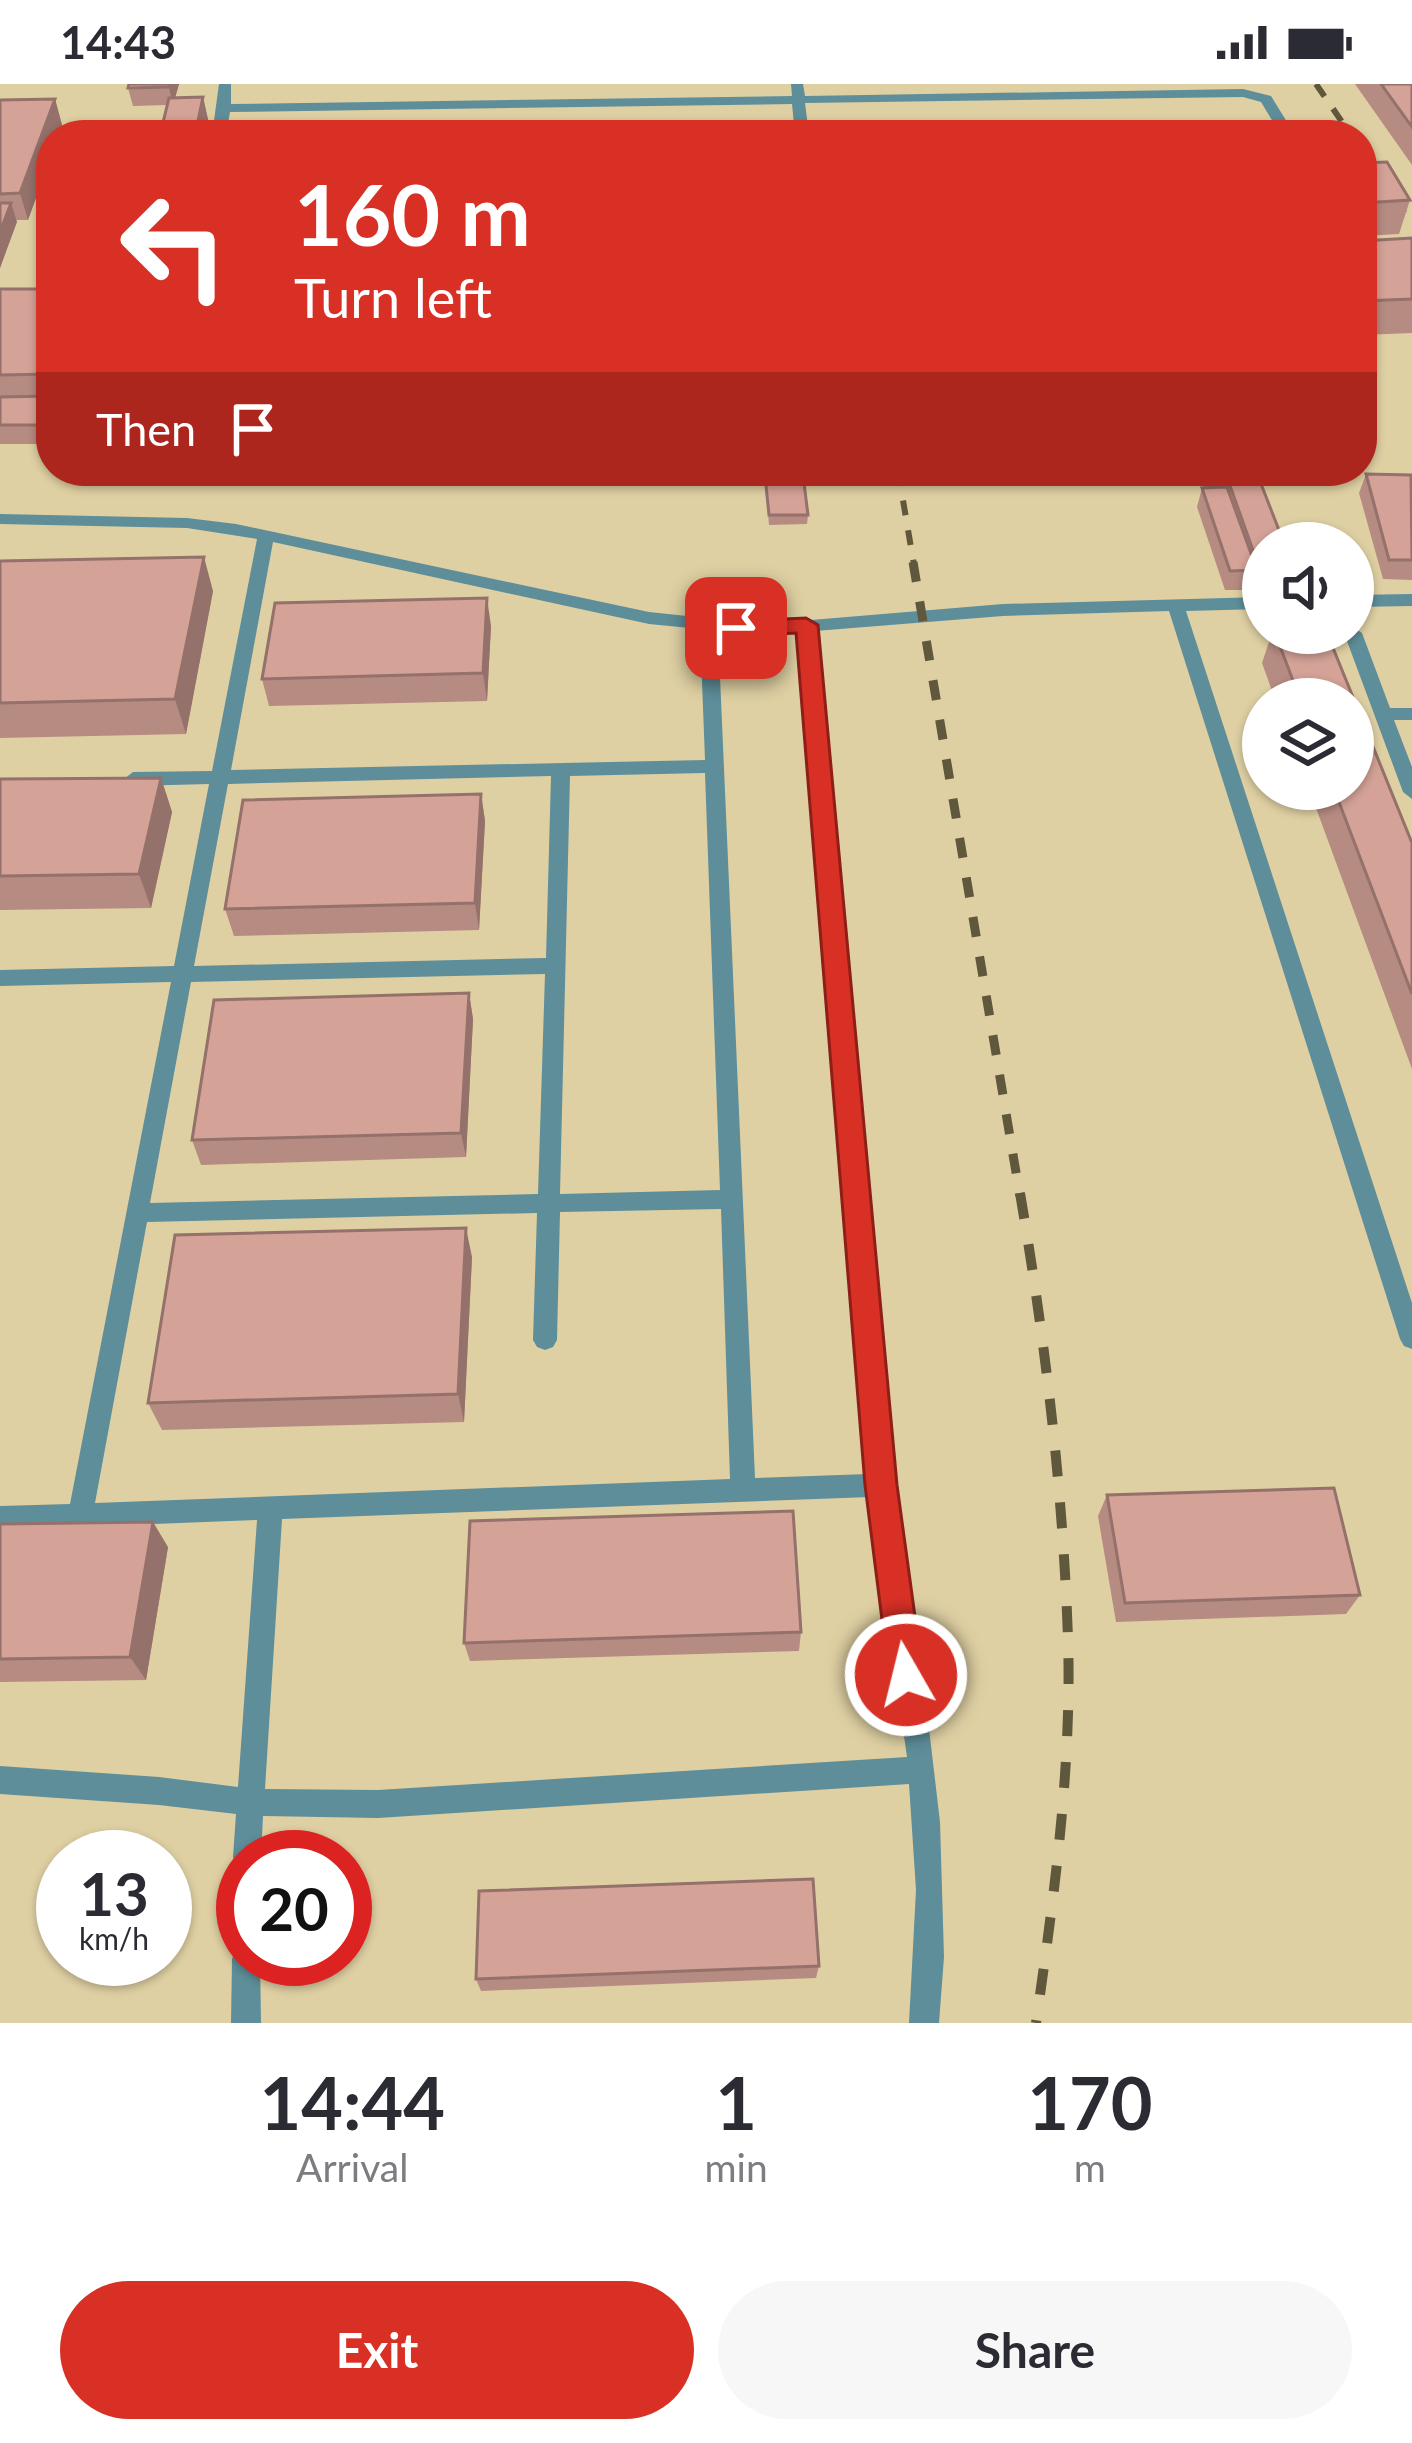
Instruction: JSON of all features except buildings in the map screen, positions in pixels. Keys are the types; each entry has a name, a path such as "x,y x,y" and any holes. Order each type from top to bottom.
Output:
{"lane":[{"path":"222,120 225,84"},
{"path":"796,84 800,120"},
{"path":"224,108 1243,93 1266,100 1279,120"},
{"path":"0,519 187,523 266,535 649,619 709,627 806,625 1003,610 1242,603"},
{"path":"80,1516 266,535"},
{"path":"1374,600 1412,599"},
{"path":"1176,605 1412,1339"},
{"path":"806,625 881,1485 929,1848 932,1924 924,2023"},
{"path":"709,627 743,1490"},
{"path":"1361,654 1412,792"},
{"path":"1383,714 1412,714"},
{"path":"110,779 715,766"},
{"path":"545,1340 561,769"},
{"path":"0,978 556,966"},
{"path":"137,1213 732,1199"},
{"path":"0,1518 881,1485"},
{"path":"247,1830 269,1509"},
{"path":"0,1780 247,1802 377,1804 919,1769"},
{"path":"246,1986 246,2023"}],"railway":[{"path":"1316,84 1341,120"},
{"path":"1377,173 1412,224"},
{"path":"901,486 914,565"},
{"path":"913,562 1020,1196"},
{"path":"1020,1193 1052,1415 1069,1687 1055,1880 1036,2023"}],"route":[{"path":"736,628 806,625 881,1485 906,1675"}]}
